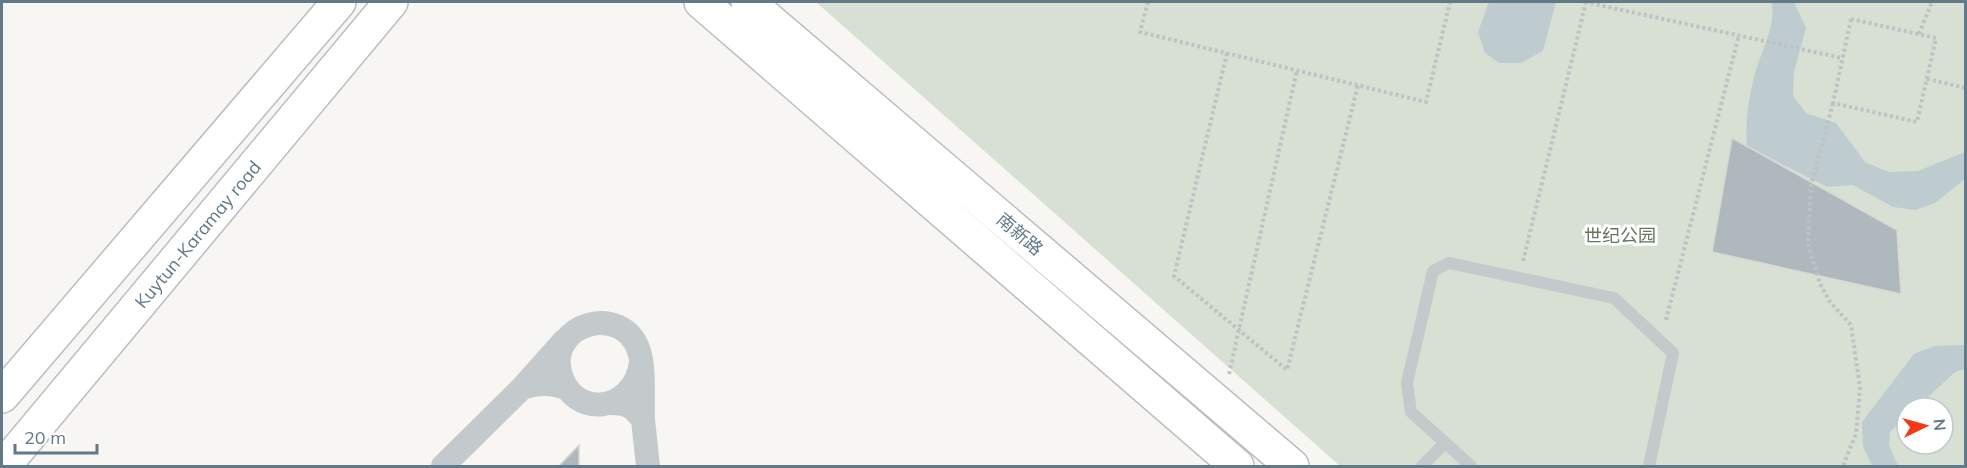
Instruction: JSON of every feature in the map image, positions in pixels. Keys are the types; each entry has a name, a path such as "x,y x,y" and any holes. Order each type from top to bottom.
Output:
{"street":[{"path":"2,396 339,2"},
{"name":"Kuytun-Karamay road","path":"4,466 382,13 406,2"},
{"path":"693,2 737,12"},
{"name":"南新路","path":"701,2 737,12 1292,466"},
{"name":"南新路","path":"737,12 1209,456 1237,466"},
{"path":"443,466 522,388 570,335 591,323 614,325 625,331 634,340 639,351 648,466"},
{"path":"568,389 559,368 560,356 570,335"},
{"path":"611,403 623,397 633,388 639,376 641,363"},
{"path":"522,388 535,384 558,385 586,402 598,405 623,403 632,406 643,420"},
{"path":"1209,456 1222,407"}],"lane":[{"path":"1471,466 1411,412 1407,383 1433,271 1449,262 1614,298 1673,353 1649,466"},
{"path":"1422,466 1444,443"}],"path":[{"path":"1148,2 1140,32 1426,102 1450,2"},
{"path":"1519,278 1585,2 1842,58"},
{"path":"1919,34 1932,2"},
{"path":"1833,102 1917,122 1936,38 1851,19 1833,102 1811,186 1808,244 1820,284 1830,302 1851,325 1860,388 1856,434 1843,466"},
{"path":"1660,341 1739,35"},
{"path":"1227,53 1174,276 1287,370 1358,85"},
{"path":"1222,407 1297,70"},
{"path":"1927,79 1965,88"}],"green space":[{"name":"世纪公园","path":"816,2 1965,2 1965,466 1340,466"}],"shaded area":[{"path":"1489,2 1556,2 1543,51 1521,63 1499,63 1485,53 1478,32"},
{"path":"1771,2 1794,2 1806,28 1794,72 1793,96 1806,113 1836,123 1865,162 1889,172 1918,171 1965,152 1965,179 1935,203 1915,210 1893,207 1853,185 1827,187 1747,146 1746,128 1749,103 1754,77 1772,20"},
{"path":"1965,345 1965,369 1955,372 1929,396 1895,396 1895,427 1890,432 1889,445 1898,466 1872,466 1863,446 1862,422 1914,354 1934,346"}],"building":[{"path":"1732,138 1897,230 1901,294 1712,252"},
{"path":"579,445 579,466 559,466"}]}
